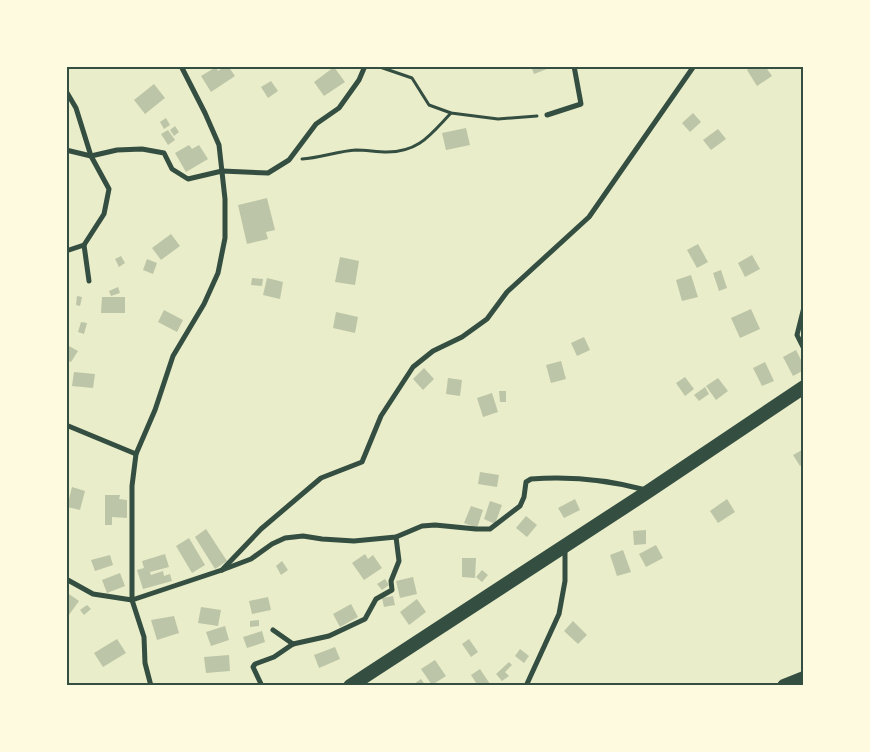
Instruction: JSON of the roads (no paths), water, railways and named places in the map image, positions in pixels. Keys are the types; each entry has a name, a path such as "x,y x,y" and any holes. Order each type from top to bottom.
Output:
{"highway":[{"path":"350,686 649,491 804,387"},
{"path":"784,686 804,678"}],"street":[{"path":"151,686 145,662 144,638 132,600 132,486 136,454 155,410 173,356 204,304 218,273 226,238 225,200 219,144 181,66"},
{"path":"66,150 91,156 117,150 142,149 164,154 172,169 188,179 222,171 268,173 289,160 316,124 339,108 359,80 366,66"},
{"path":"547,115 581,104 574,66"},
{"path":"222,570 261,529 321,478 362,462 381,416 414,367 433,351 462,337 487,319 507,292 589,217 694,66"},
{"path":"66,91 76,108 91,156 109,189 104,214 84,245 66,251"},
{"path":"84,245 89,281"},
{"path":"804,307 797,335 804,349"},
{"path":"66,425 136,454"},
{"path":"66,579 92,594 132,600 251,559 272,544 285,538 302,536 354,541 396,537 422,526 476,530 490,529 520,506 524,497 526,482 531,479 580,479 649,491"},
{"path":"262,686 253,667 255,664 274,657 293,644 329,636 365,619 376,599 392,590 391,581 399,561 396,537"},
{"path":"526,686 559,614 565,581 565,545"},
{"path":"273,630 293,644"}]}
